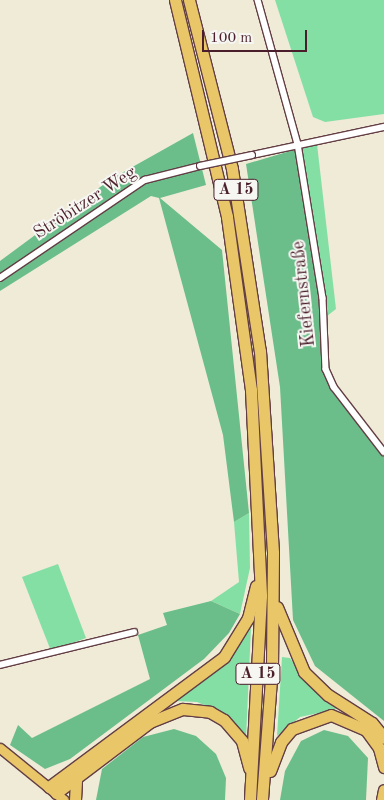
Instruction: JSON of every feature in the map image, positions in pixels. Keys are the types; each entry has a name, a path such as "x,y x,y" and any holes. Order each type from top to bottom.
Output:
{"highway":[{"name":"A 15","path":"175,0 227,217 243,313 256,448 260,570 250,800"},
{"name":"A 15","path":"190,0 232,169 256,311 269,448 273,596 263,796"},
{"path":"56,794 224,657 248,618 260,570"},
{"path":"273,596 286,638 304,672 328,695 372,723 384,738"},
{"path":"56,794 150,722 183,709 210,712 224,720 242,741 252,777"},
{"path":"263,796 281,742 292,729 318,716 344,717 366,730 379,748 384,767"},
{"path":"75,800 76,778"},
{"path":"382,800 384,790"}],"main road":[{"path":"0,748 56,794"}],"street":[{"name":"Kiefernstraße","path":"258,0 298,144 323,298 326,369 334,387 384,452"},
{"path":"298,144 384,127"},
{"name":"Ströbitzer Weg","path":"0,278 145,180 298,144"},
{"path":"0,665 134,632"}],"green space":[{"path":"275,0 384,0 384,114 325,122 313,117"},
{"path":"193,133 206,185 160,198 222,250 249,513 234,522 223,435 159,198 151,196 0,291 0,261 111,179"},
{"path":"317,144 336,309 327,316 300,148"},
{"path":"297,149 322,299 323,369 332,388 384,457 384,721 315,666 293,620 280,387 246,164"},
{"path":"249,513 250,568 240,614 211,601 239,582 234,522"},
{"path":"58,564 86,638 51,651 22,577"},
{"path":"211,601 240,614 229,633 204,659 70,759 45,769 10,745 18,725 32,738 150,679 138,635 167,625 163,613"},
{"path":"251,628 246,738 225,714 197,702 175,701 232,656"},
{"path":"282,657 290,658 310,686 337,709 300,717 277,736"},
{"path":"174,729 196,736 216,754 226,778 225,800 96,800 102,769 143,737"},
{"path":"324,730 348,736 368,758 366,800 280,800 285,771 301,741"}]}
